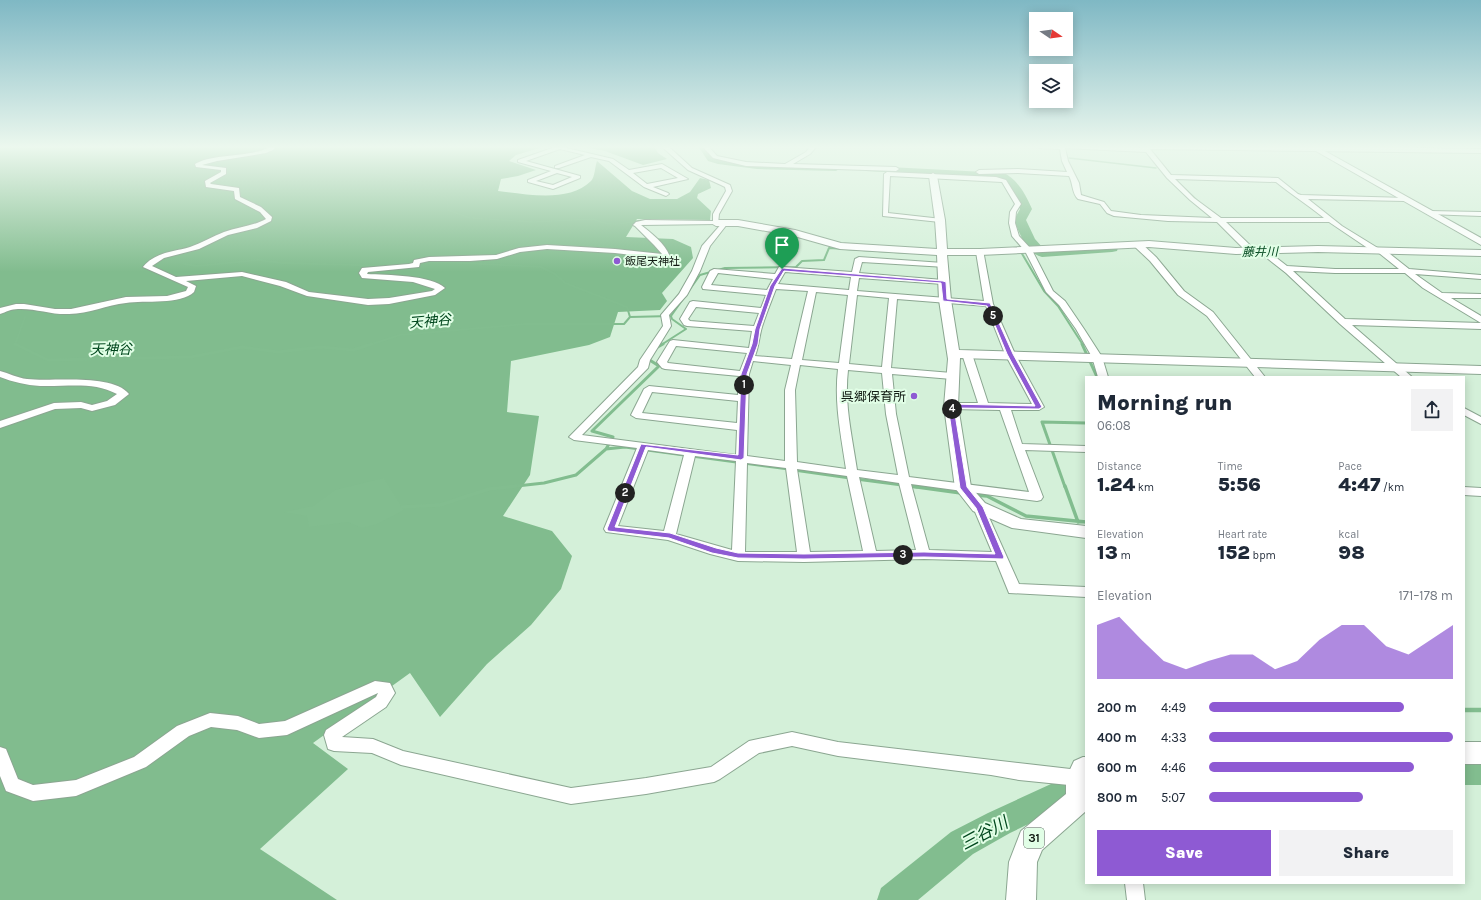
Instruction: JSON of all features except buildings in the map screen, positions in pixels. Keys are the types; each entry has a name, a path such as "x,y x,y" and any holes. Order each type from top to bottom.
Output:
{"main road":[{"path":"1465,753 1481,753"},
{"name":"31","path":"1021,900 1023,862 1031,842 1081,787"}],"street":[{"path":"0,311 18,305 50,311 81,311 124,301 180,296 190,292 192,286 146,267 160,257 202,245 231,232 259,226 268,220 269,217 267,214 237,198 236,189 227,188"},
{"path":"651,188 666,194"},
{"path":"720,223 716,214 728,193 729,188"},
{"path":"886,188 885,215 940,220"},
{"path":"935,188 940,220 943,282 953,354 951,406 972,498 1014,589 1085,592"},
{"path":"1008,188 1018,204 1013,212 1012,223 1016,236 1029,253 1050,292 1066,309 1090,357 1103,376"},
{"path":"1077,188 1078,196 1080,198 1102,203 1110,212 1114,214 1220,220 1331,220"},
{"path":"1183,188 1197,203 1260,252 1284,268 1343,322 1406,376"},
{"path":"1287,188 1296,196 1301,197 1405,199"},
{"path":"1385,188 1481,242"},
{"path":"1301,197 1362,243 1382,253 1408,271 1426,286 1479,318"},
{"path":"1429,213 1481,214"},
{"path":"175,279 242,274 283,284 306,294 368,302 389,301 435,293 441,288 433,284 410,279 364,276 363,273 365,270 375,268 398,269 416,266 418,262 429,259 470,259 497,257 518,250 547,247 666,257 658,243 637,225 638,223 645,222 738,223 788,232 840,246 943,258"},
{"path":"720,223 706,246 696,271 683,295 665,316 667,326 645,360 643,368 574,437 612,441 642,449 689,456 853,478 904,483 972,498 1037,497 1005,408"},
{"path":"1139,246 1153,259 1181,293 1210,314 1250,362 1259,376"},
{"path":"872,556 853,478 842,411 841,387 843,367 852,293 859,259 943,258 1139,246 1260,252 1318,249 1382,253 1481,253"},
{"path":"951,406 1005,408 1039,407 1010,354 988,304 981,255"},
{"path":"1284,268 1335,271 1408,271 1481,277"},
{"path":"738,556 744,374 772,290 782,269 943,282"},
{"path":"778,276 717,272 713,273 706,287 772,290 813,289 988,304"},
{"path":"804,557 792,469 790,390 813,289"},
{"path":"1441,295 1481,296"},
{"path":"893,296 887,371 888,393 904,483 924,554"},
{"path":"758,329 687,323 684,319 693,304 765,311"},
{"path":"1343,322 1481,326"},
{"path":"744,374 665,366 662,362 673,343 796,362 952,376"},
{"path":"953,354 1010,354 1481,370"},
{"path":"968,354 984,407"},
{"path":"0,374 13,380 29,383 85,383 108,386 124,394 111,403 92,408 81,405 54,406 0,425"},
{"path":"742,427 636,415 648,389 743,399"},
{"path":"1465,412 1481,421"},
{"path":"1018,447 1085,449"},
{"path":"642,449 610,529 670,536 715,551 738,556 804,557 924,554 1000,557"},
{"path":"670,536 689,456"},
{"path":"1465,491 1481,492"},
{"path":"972,498 1018,524 1085,532"},
{"path":"0,754 12,785 33,793 76,788 140,762 183,731 210,720 238,723 259,732 288,728 375,687 385,687 387,693 381,702 332,735 334,744 373,746 401,758 571,796 646,786 714,774 755,746 792,739 838,749 991,766 1081,787"},
{"path":"1134,884 1136,900"}],"shaded area":[{"path":"0,188 499,188 498,191 534,195 559,195 582,188 628,188 650,199 677,199 690,192 693,188 711,188 698,194 697,198 711,211 710,220 637,219 626,237 673,239 691,247 693,258 662,293 667,301 660,310 618,312 610,337 589,345 511,361 507,412 539,416 530,475 503,516 552,531 572,556 561,589 531,625 487,664 440,717 410,673 313,743 348,769 260,849 337,900 0,900"},
{"path":"384,478 404,510 377,524 362,528 348,522 309,527 307,516 284,512 313,506 335,490"}],"waterway":[{"path":"427,188 430,192 447,197 448,210 470,218 533,222 593,219 609,224 622,224 650,220"},
{"name":"藤井川","path":"1015,188 1026,209 1020,220 1029,241 1037,248"},
{"path":"1184,188 1201,204"},
{"path":"671,316 700,275 725,268 796,267 802,261 824,260 829,248 910,253"},
{"name":"藤井川","path":"1040,251 1042,253 1112,248"},
{"path":"1021,252 1044,291 1058,306 1083,345"},
{"path":"1029,253 1042,253"},
{"path":"943,255 970,255"},
{"path":"184,264 197,266 259,260 281,263 388,266"},
{"path":"423,263 442,262 541,267 555,274 565,283 627,307 630,317"},
{"name":"天神谷","path":"630,317 671,316"},
{"name":"天神谷","path":"661,345 686,329 672,319 671,316"},
{"name":"天神谷","path":"15,344 25,317"},
{"name":"天神谷","path":"369,345 400,335 526,324 624,324 630,317"},
{"name":"天神谷","path":"15,344 48,360 191,357 242,347 278,352 320,347 353,350 372,344"},
{"name":"天神谷","path":"656,348 663,344"},
{"path":"1082,344 1097,376"},
{"name":"天神谷","path":"606,449 613,437 592,431 659,366 648,359 649,358"},
{"path":"1065,487 1042,422 1085,423"},
{"path":"606,449 625,447 789,469"},
{"path":"507,487 544,483 576,475 606,449"},
{"path":"794,470 850,478"},
{"path":"856,479 902,485"},
{"path":"507,487 516,486"},
{"path":"909,486 917,487"},
{"path":"910,486 961,493"},
{"path":"1065,486 1078,521"},
{"path":"402,507 440,505 489,489 507,487"},
{"path":"975,495 987,496 1026,516 1078,521"},
{"path":"1078,521 1085,522"},
{"path":"1465,710 1481,710"},
{"name":"三谷川","path":"1465,772 1481,772"},
{"name":"三谷川","path":"893,900 962,843 999,823 1061,794 1085,787"}],"place":[{"name":"飯尾天神社","path":"617,261"},
{"name":"呉郷保育所","path":"914,396"}],"route":[{"path":"782,269 943,282 945,300 988,304 1010,354 1039,407 1005,408 951,406 964,488 979,507 1000,557 924,554 804,557 738,556 715,551 670,536 610,529 644,445 741,458 744,374 773,286 782,269"}]}
